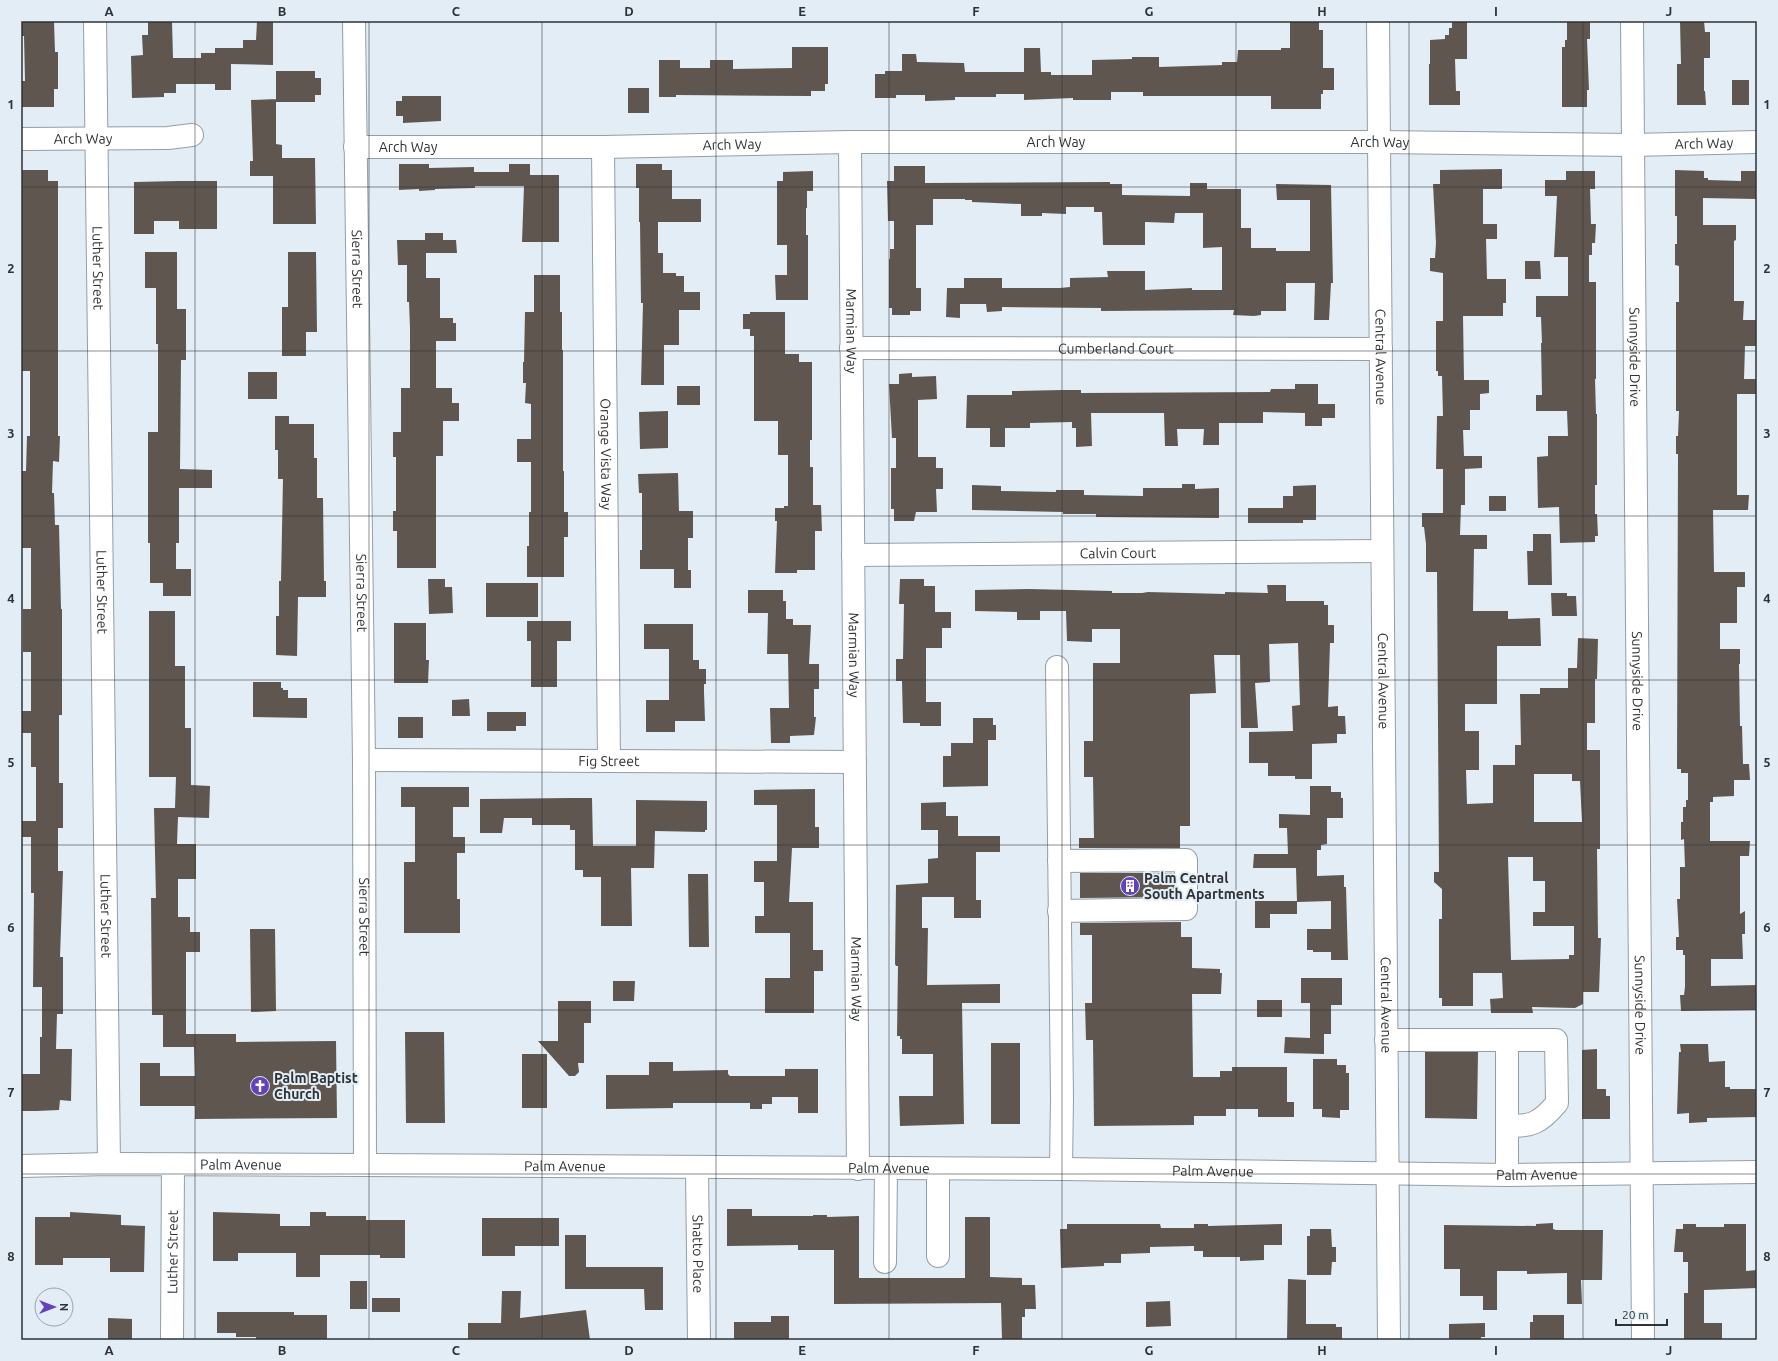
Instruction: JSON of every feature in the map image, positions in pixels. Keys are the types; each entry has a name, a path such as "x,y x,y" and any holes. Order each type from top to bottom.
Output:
{"street":[{"name":"Luther Street","path":"95,21 109,1164"},
{"name":"Sierra Street","path":"354,21 364,760 364,1165"},
{"name":"Central Avenue","path":"1378,21 1389,1340"},
{"name":"Sunnyside Drive","path":"1632,21 1643,1340"},
{"name":"Arch Way","path":"21,139 168,138 192,135"},
{"name":"Arch Way","path":"355,147 603,147 850,142 1379,142 1633,145 1757,142"},
{"name":"Marmian Way","path":"850,142 858,1169"},
{"name":"Orange Vista Way","path":"603,147 609,760"},
{"name":"Cumberland Court","path":"851,348 1381,349"},
{"name":"Calvin Court","path":"853,555 1382,551"},
{"path":"1057,667 1062,1098 1061,1169"},
{"name":"Fig Street","path":"364,760 855,762"},
{"path":"1059,861 1186,860 1186,909 1059,911"},
{"path":"1386,1040 1556,1040 1557,1103 1547,1114 1526,1126 1507,1125"},
{"path":"1507,1040 1507,1174"},
{"name":"Palm Avenue","path":"21,1166 109,1164 364,1165 1061,1169 1507,1174 1757,1172"},
{"name":"Luther Street","path":"172,1340 173,1165"},
{"name":"Shatto Place","path":"697,1168 699,1340"},
{"path":"885,1262 886,1169"},
{"path":"938,1169 938,1256"}],"building":[{"path":"21,21 54,21 55,52 58,52 58,89 54,89 54,107 21,107 21,81 25,81 24,36 21,36"},
{"path":"148,21 172,21 173,58 201,58 201,53 215,53 215,48 243,48 243,40 256,40 257,21 273,21 273,65 231,64 231,90 215,90 215,84 176,84 176,93 164,93 164,97 132,98 131,56 143,55 142,35 148,35"},
{"path":"1290,21 1319,21 1319,30 1323,30 1323,68 1334,68 1334,90 1323,90 1323,94 1321,94 1321,109 1271,109 1271,96 1143,96 1143,92 1111,92 1111,100 1073,100 1073,98 1024,100 1024,94 996,94 996,97 955,97 955,100 925,101 925,95 896,95 896,98 875,98 875,74 885,74 885,71 902,71 902,54 916,54 917,62 964,63 965,72 1024,72 1024,48 1040,48 1041,72 1051,72 1051,75 1092,75 1092,60 1132,59 1132,57 1159,57 1159,67 1222,65 1222,62 1237,62 1238,50 1281,50 1281,48 1290,48"},
{"path":"1452,21 1467,21 1467,59 1455,59 1456,91 1460,91 1460,105 1429,105 1430,40 1445,39 1445,35 1449,35 1449,28 1452,28"},
{"path":"1567,21 1590,21 1590,39 1587,39 1589,90 1587,90 1587,107 1562,107 1562,47 1565,47 1565,40 1567,40"},
{"path":"1680,21 1704,21 1705,32 1710,32 1710,58 1704,58 1704,91 1706,105 1677,105 1677,64 1681,64"},
{"path":"792,47 828,47 828,84 825,84 825,91 811,91 811,96 676,95 676,97 659,97 659,60 680,60 680,68 710,68 710,60 733,60 733,69 792,68"},
{"path":"276,71 315,71 315,78 321,78 321,95 315,95 315,102 276,102"},
{"path":"1732,80 1749,80 1749,105 1732,105"},
{"path":"628,88 649,88 649,113 628,113"},
{"path":"402,96 441,96 441,121 403,123 403,116 396,116 396,101 402,101"},
{"path":"276,99 276,144 282,145 282,158 315,158 316,224 273,224 273,176 250,176 250,161 253,161 251,100"},
{"path":"399,164 429,164 429,168 474,167 474,172 509,172 509,164 530,164 530,175 559,175 559,242 522,242 524,186 475,186 475,188 419,191 419,189 399,190"},
{"path":"636,164 662,164 662,170 672,170 672,199 701,199 701,222 658,222 658,253 663,253 663,273 676,273 676,276 684,276 684,292 700,292 700,310 679,310 679,345 664,345 664,385 641,385 643,303 641,303 639,188 636,188"},
{"path":"894,166 925,166 925,183 1110,182 1110,184 1122,184 1122,195 1190,196 1190,183 1207,183 1207,189 1241,189 1241,228 1251,228 1251,248 1276,248 1276,251 1310,251 1310,200 1277,200 1276,184 1331,185 1333,283 1331,283 1329,320 1314,320 1315,283 1286,283 1286,311 1261,311 1261,315 1254,316 1233,315 1234,310 1101,311 1101,308 1002,307 1002,311 987,312 986,304 960,304 960,318 946,317 947,288 964,288 964,278 1002,278 1002,288 1060,288 1070,287 1070,278 1108,277 1107,271 1145,271 1145,290 1192,288 1192,290 1222,290 1222,247 1203,248 1203,213 1175,213 1174,223 1145,222 1145,245 1103,245 1102,212 1094,212 1094,207 1066,207 1066,214 1042,213 1042,216 1021,216 1021,204 972,202 972,200 965,199 933,199 933,225 916,225 916,288 921,288 921,311 910,311 910,315 892,315 892,308 889,308 889,259 890,249 894,249 894,221 888,221 887,181 894,181"},
{"path":"1502,169 1502,189 1483,189 1483,224 1497,224 1497,239 1486,239 1487,279 1506,279 1506,303 1503,303 1503,316 1463,316 1464,380 1489,380 1489,393 1480,394 1480,410 1470,410 1470,430 1463,430 1464,456 1482,456 1482,468 1465,469 1465,505 1461,505 1460,535 1487,535 1487,549 1474,549 1473,611 1508,611 1508,619 1540,618 1541,646 1497,646 1497,704 1465,704 1465,731 1479,731 1479,770 1466,770 1467,804 1493,803 1493,765 1515,765 1515,745 1521,745 1520,694 1540,694 1540,688 1568,688 1568,668 1577,668 1578,638 1598,639 1597,679 1595,679 1595,723 1587,723 1587,750 1600,750 1600,849 1597,849 1598,938 1601,938 1599,992 1583,992 1583,1004 1575,1008 1532,1007 1533,1013 1491,1013 1490,999 1503,998 1502,973 1473,973 1473,1006 1442,1006 1442,998 1439,998 1439,919 1442,919 1442,889 1434,882 1434,872 1439,872 1437,572 1426,572 1426,544 1424,527 1422,527 1422,513 1443,513 1443,469 1436,469 1437,416 1443,416 1442,376 1438,376 1438,371 1436,371 1436,321 1443,321 1443,273 1430,271 1430,258 1435,258 1436,243 1433,184 1440,184 1440,170","holes":["1534,774 1572,774 1572,781 1580,781 1582,822 1534,822","1508,857 1533,857 1533,881 1545,881 1545,912 1533,912 1533,926 1574,926 1574,955 1569,955 1569,959 1511,960"]},
{"path":"21,170 48,170 48,181 58,181 58,436 60,436 59,462 53,461 52,493 54,493 55,525 59,525 62,609 62,715 59,715 59,783 63,783 63,828 58,828 58,871 63,871 60,957 63,957 63,1014 57,1014 56,1049 72,1049 71,1101 60,1100 59,1110 36,1111 21,1111 21,1074 40,1074 42,987 33,987 34,893 31,893 31,837 21,837 21,821 36,821 36,767 31,767 31,733 21,733 21,711 31,711 31,652 23,652 23,609 31,609 31,548 21,548 21,471 26,471 27,436 30,436 30,371 21,371"},
{"path":"1675,170 1704,171 1704,178 1708,178 1708,180 1741,181 1741,171 1756,171 1756,199 1703,198 1703,225 1736,225 1736,240 1734,241 1734,301 1744,301 1743,320 1757,320 1757,346 1745,346 1744,379 1757,379 1757,394 1737,394 1737,495 1749,495 1748,510 1713,510 1714,572 1745,572 1745,587 1737,587 1737,623 1720,623 1720,649 1740,649 1740,726 1742,726 1743,764 1749,764 1750,780 1734,780 1734,796 1713,797 1713,802 1710,802 1710,841 1750,841 1749,856 1740,856 1740,914 1745,911 1745,934 1742,934 1743,959 1711,959 1711,986 1757,985 1757,1010 1681,1011 1680,995 1684,995 1685,987 1685,955 1683,955 1683,950 1676,950 1676,937 1679,937 1677,899 1680,899 1680,867 1685,867 1684,839 1681,840 1681,822 1683,822 1683,807 1686,807 1686,800 1688,800 1688,773 1681,773 1681,769 1677,769 1678,454 1676,454 1676,436 1678,436 1679,411 1676,411 1676,302 1679,302 1679,266 1675,265 1677,216 1675,216"},
{"path":"813,171 813,191 807,191 806,208 806,235 808,235 808,300 776,300 775,275 787,275 787,245 777,245 777,181 783,181 783,172"},
{"path":"1566,171 1595,171 1595,189 1590,189 1591,224 1596,224 1595,243 1592,243 1592,255 1589,255 1589,282 1596,282 1595,379 1597,414 1597,485 1595,485 1595,514 1597,514 1598,536 1595,536 1595,542 1560,543 1559,507 1538,508 1537,457 1548,456 1548,436 1568,436 1567,411 1536,411 1536,395 1542,395 1542,343 1541,317 1536,317 1536,296 1568,296 1568,257 1554,257 1557,196 1545,196 1545,180 1566,180"},
{"path":"217,181 217,229 179,229 179,221 154,221 154,234 134,234 134,182"},
{"path":"425,233 443,233 443,240 456,240 457,253 426,253 426,278 440,278 440,318 453,318 453,323 456,323 456,341 436,341 436,388 452,388 452,403 459,403 459,421 443,421 443,456 436,456 436,568 397,568 397,531 393,531 393,511 396,511 396,457 393,457 393,432 401,432 401,388 410,388 410,328 409,302 407,302 407,265 398,265 397,240 425,240"},
{"path":"145,252 177,252 177,309 186,309 186,360 181,360 180,469 212,470 212,488 179,488 179,543 176,543 176,569 191,569 191,596 163,596 163,583 150,583 150,543 148,543 148,432 158,432 158,344 156,344 156,288 145,288"},
{"path":"288,252 316,252 317,332 306,332 306,356 282,356 282,307 288,307"},
{"path":"1525,261 1540,261 1541,279 1525,279"},
{"path":"534,275 560,275 560,312 562,312 563,350 564,512 568,512 568,537 564,537 564,577 527,577 529,512 531,512 531,462 517,462 517,439 531,439 531,404 525,403 526,383 523,383 523,362 525,312 534,312"},
{"path":"750,312 785,312 785,354 799,354 799,362 812,362 812,440 810,440 810,467 813,467 813,505 821,505 822,531 815,531 815,570 797,570 797,573 775,573 777,521 775,521 775,508 784,508 784,506 788,506 788,455 778,455 778,421 754,421 754,336 750,336 750,329 743,329 743,314 750,314"},
{"path":"248,372 277,372 277,399 248,399"},
{"path":"912,373 912,377 936,376 937,399 918,400 918,457 936,457 936,468 943,468 943,489 936,489 937,512 916,512 914,521 894,521 894,509 891,509 891,468 896,468 896,438 892,438 889,384 899,384 899,374"},
{"path":"1295,384 1318,384 1318,404 1335,404 1335,418 1322,418 1322,426 1305,426 1305,413 1263,412 1263,423 1219,423 1219,445 1203,445 1204,429 1177,429 1178,446 1165,446 1164,413 1091,413 1092,446 1076,447 1076,428 1072,428 1072,422 1030,423 1030,428 1005,428 1005,447 990,447 990,428 966,428 967,395 1012,395 1012,391 1062,390 1081,390 1081,393 1270,392 1271,389 1295,389"},
{"path":"677,386 700,386 700,405 677,405"},
{"path":"668,411 668,448 640,449 639,412"},
{"path":"275,416 289,416 289,424 314,424 314,458 317,458 317,498 323,498 324,581 326,581 326,597 298,597 297,656 276,655 276,616 279,616 279,581 281,581 283,479 278,479 278,450 275,450"},
{"path":"678,473 679,511 693,511 693,538 688,538 688,570 691,570 691,588 674,588 674,569 640,569 640,550 642,550 642,493 639,493 638,474"},
{"path":"1182,484 1195,484 1195,489 1219,488 1219,518 1096,517 1096,514 1063,514 1063,512 972,510 972,485 1001,486 1001,491 1056,492 1056,490 1084,490 1084,495 1143,496 1143,488 1182,488"},
{"path":"1316,485 1316,520 1303,520 1303,523 1248,523 1248,508 1283,508 1283,496 1293,496 1293,486"},
{"path":"1489,496 1506,496 1506,511 1489,511"},
{"path":"1533,534 1551,534 1552,585 1528,585 1527,551 1533,551"},
{"path":"428,579 445,579 445,587 452,587 453,613 429,614"},
{"path":"900,579 924,579 924,586 935,586 935,612 951,612 951,628 942,628 942,648 926,648 926,702 941,702 941,726 920,726 920,723 903,723 902,681 896,681 896,659 903,659 904,604 899,604"},
{"path":"486,583 538,583 538,617 486,617"},
{"path":"1267,585 1286,585 1286,601 1324,601 1324,605 1328,605 1328,625 1334,625 1334,643 1330,643 1328,707 1338,706 1338,716 1345,716 1346,734 1337,734 1337,743 1312,744 1312,779 1295,779 1295,776 1268,776 1268,763 1249,763 1249,732 1293,731 1292,706 1300,705 1298,643 1269,644 1270,682 1255,683 1258,728 1241,728 1240,655 1214,655 1216,693 1190,694 1190,826 1180,826 1180,848 1079,848 1079,838 1094,838 1093,777 1084,777 1084,741 1093,741 1093,663 1120,663 1120,629 1092,629 1092,642 1067,641 1066,611 1040,611 1040,620 1017,620 1017,612 975,611 975,590 1029,589 1112,591 1112,593 1148,592 1225,594 1225,592 1268,593"},
{"path":"748,590 783,590 783,601 786,601 786,619 793,619 793,625 811,625 809,664 819,664 819,689 814,689 814,717 816,717 814,735 790,736 790,743 771,743 770,708 789,708 788,654 767,654 768,613 748,613"},
{"path":"1551,593 1567,593 1567,596 1576,596 1577,616 1552,616"},
{"path":"149,611 175,611 175,666 185,666 185,728 191,728 191,785 210,786 209,818 178,817 177,844 196,844 196,879 178,879 178,917 190,917 190,932 200,932 200,952 186,952 186,1034 236,1034 236,1042 336,1041 337,1118 195,1119 195,1106 140,1106 140,1063 160,1063 160,1076 195,1076 194,1047 163,1047 163,1015 152,1015 151,898 156,898 154,808 175,808 176,777 149,777"},
{"path":"527,621 571,621 571,641 557,641 557,687 531,687 531,641 527,641"},
{"path":"394,623 426,623 426,660 429,660 428,683 394,683"},
{"path":"644,624 693,624 693,660 699,660 699,669 706,669 706,684 704,684 705,721 675,721 675,732 646,732 646,700 669,700 669,649 644,649"},
{"path":"253,682 281,682 281,688 283,688 283,690 288,690 288,698 307,698 307,718 253,717"},
{"path":"469,699 470,716 452,716 452,700"},
{"path":"487,712 526,712 526,726 516,726 516,731 487,731"},
{"path":"398,717 423,717 423,738 398,738"},
{"path":"973,718 993,718 993,725 996,725 996,740 988,740 988,786 943,787 943,756 951,756 951,743 973,743"},
{"path":"1310,786 1331,786 1331,792 1341,792 1341,798 1343,798 1343,818 1327,818 1327,844 1321,845 1321,850 1317,850 1317,876 1344,875 1344,887 1346,887 1348,960 1331,960 1331,952 1313,952 1313,950 1307,950 1307,929 1331,929 1331,901 1297,902 1296,868 1253,868 1254,854 1288,854 1287,828 1279,828 1279,814 1310,815"},
{"path":"401,787 469,787 469,807 453,807 453,837 465,837 465,853 457,853 457,899 460,899 460,933 404,933 404,862 415,862 415,807 401,807"},
{"path":"815,789 815,827 819,827 819,848 792,848 789,902 813,902 813,950 823,950 823,971 814,971 814,1013 765,1013 765,978 790,978 790,933 755,933 755,916 764,916 764,882 754,882 754,861 777,861 777,805 754,805 754,790"},
{"path":"592,798 593,846 636,846 636,800 707,801 707,830 705,830 705,832 655,831 654,868 631,868 632,926 601,926 601,877 583,877 583,870 575,870 575,830 570,830 570,825 532,825 532,818 504,818 502,833 480,833 480,799"},
{"path":"946,802 946,816 958,816 958,836 1000,836 1000,852 976,852 976,900 981,900 981,918 954,918 954,897 922,897 922,928 928,928 927,985 1000,984 1000,1003 962,1003 964,1124 900,1126 899,1096 933,1096 933,1054 902,1054 902,1039 900,1039 900,1036 897,1036 898,966 895,964 896,885 928,883 928,859 938,858 938,830 921,830 921,803"},
{"name":"Palm Central South Apartments","path":"1080,873 1174,873 1174,897 1080,898"},
{"path":"688,874 708,874 709,947 689,947"},
{"path":"1255,901 1297,901 1297,914 1270,914 1270,928 1255,928"},
{"path":"1181,922 1181,937 1192,937 1192,968 1220,969 1220,973 1222,973 1221,994 1192,994 1193,1077 1220,1077 1220,1071 1232,1071 1232,1067 1287,1067 1287,1102 1294,1102 1294,1117 1258,1117 1258,1109 1226,1109 1226,1116 1194,1116 1194,1125 1094,1126 1093,1040 1086,1040 1085,1003 1092,1003 1092,935 1080,935 1080,923"},
{"path":"250,929 275,929 276,1011 251,1012"},
{"path":"1301,978 1342,978 1342,1005 1331,1005 1331,1034 1324,1034 1324,1054 1284,1053 1285,1037 1310,1038 1310,1003 1301,1003"},
{"path":"613,981 635,981 634,1001 613,1001"},
{"path":"1257,1000 1282,1000 1282,1017 1257,1017"},
{"path":"558,1001 591,1001 591,1023 584,1023 584,1063 578,1063 579,1072 575,1076 569,1076 538,1041 558,1041"},
{"path":"405,1032 444,1032 445,1123 406,1123"},
{"path":"991,1043 1020,1043 1020,1124 991,1124"},
{"path":"1680,1044 1708,1044 1709,1062 1725,1061 1725,1087 1730,1087 1730,1089 1757,1089 1757,1117 1707,1118 1707,1122 1689,1123 1689,1113 1677,1114 1679,1052 1681,1052"},
{"path":"1597,1049 1597,1089 1606,1089 1606,1096 1610,1096 1610,1119 1582,1119 1582,1050"},
{"path":"1425,1052 1478,1052 1477,1119 1425,1118"},
{"path":"522,1054 547,1054 547,1108 522,1108"},
{"path":"1313,1059 1337,1059 1337,1065 1346,1065 1346,1073 1349,1073 1349,1110 1340,1110 1340,1118 1322,1117 1322,1109 1313,1109"},
{"path":"649,1062 673,1062 673,1071 728,1070 728,1074 730,1076 785,1076 785,1069 818,1069 818,1113 798,1113 798,1097 772,1097 772,1104 762,1104 762,1109 750,1109 750,1103 673,1103 673,1108 606,1109 606,1075 649,1075"},
{"path":"727,1209 752,1209 752,1216 859,1216 859,1278 965,1278 965,1217 990,1217 990,1277 1022,1278 1022,1285 1035,1285 1036,1309 1025,1309 1025,1317 1022,1317 1022,1340 1002,1340 1001,1303 834,1304 834,1250 798,1250 798,1245 727,1246"},
{"path":"70,1212 121,1215 121,1225 145,1226 144,1272 110,1272 110,1258 63,1258 63,1265 35,1265 35,1217 70,1217"},
{"path":"213,1212 280,1214 280,1226 310,1226 310,1212 326,1212 326,1216 366,1216 366,1220 405,1220 405,1258 380,1258 380,1255 320,1255 320,1277 296,1277 296,1253 238,1253 238,1261 213,1261"},
{"path":"482,1218 559,1218 559,1246 515,1246 515,1256 482,1256"},
{"path":"1553,1223 1553,1229 1556,1230 1603,1230 1602,1280 1581,1280 1582,1304 1567,1304 1567,1273 1527,1274 1527,1271 1497,1271 1497,1310 1483,1310 1483,1296 1460,1296 1460,1269 1444,1269 1444,1225 1536,1226 1536,1224"},
{"path":"1067,1224 1160,1224 1161,1228 1194,1228 1194,1224 1208,1224 1208,1226 1282,1224 1282,1245 1264,1245 1264,1260 1240,1261 1240,1257 1203,1257 1203,1251 1194,1251 1194,1246 1150,1247 1150,1253 1121,1254 1121,1263 1104,1263 1104,1266 1061,1268 1060,1229 1067,1229"},
{"path":"1683,1224 1696,1224 1696,1227 1724,1227 1724,1224 1746,1224 1746,1271 1757,1270 1757,1288 1704,1290 1704,1323 1722,1323 1722,1340 1684,1339 1684,1293 1688,1293 1688,1262 1683,1262 1683,1252 1674,1252 1676,1229 1683,1229"},
{"path":"1310,1229 1331,1229 1332,1247 1336,1247 1336,1262 1332,1262 1331,1275 1307,1275 1307,1236 1310,1236"},
{"path":"565,1235 586,1235 586,1267 663,1267 663,1310 645,1310 644,1289 565,1289"},
{"path":"1288,1279 1306,1280 1306,1324 1336,1324 1336,1327 1342,1327 1342,1340 1287,1340"},
{"path":"350,1281 367,1281 367,1309 350,1309"},
{"path":"502,1291 521,1291 520,1318 586,1310 590,1340 468,1340 468,1323 501,1323"},
{"path":"372,1298 400,1298 400,1312 372,1312"},
{"path":"1170,1301 1171,1326 1146,1327 1146,1302"},
{"path":"217,1312 294,1312 294,1315 327,1315 327,1340 256,1339 256,1337 236,1337 236,1333 217,1333"},
{"path":"1533,1315 1564,1315 1564,1340 1530,1340 1530,1322 1533,1322"},
{"path":"771,1316 789,1316 789,1339 734,1340 734,1322 771,1322"},
{"path":"108,1318 132,1319 132,1340 108,1340"},
{"path":"1485,1323 1485,1337 1481,1337 1481,1340 1449,1340 1449,1324"}],"place":[{"name":"Palm Central South Apartments","path":"1130,886"},
{"name":"Palm Baptist Church","path":"260,1086"}]}
